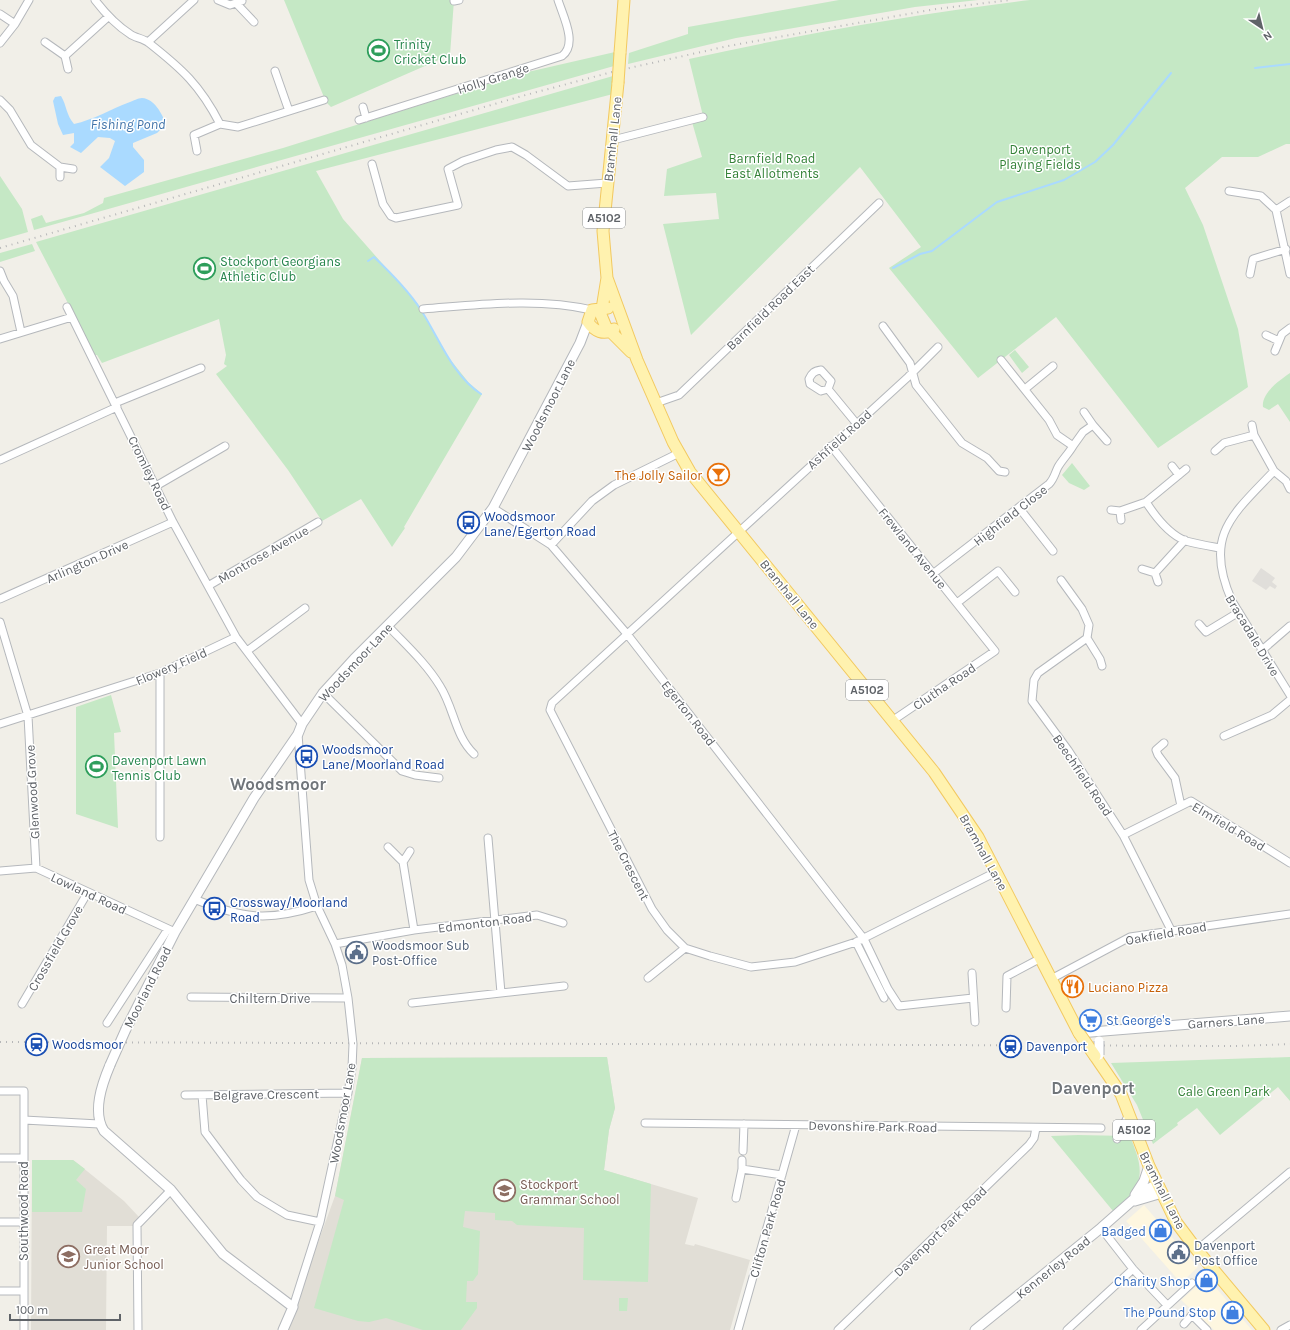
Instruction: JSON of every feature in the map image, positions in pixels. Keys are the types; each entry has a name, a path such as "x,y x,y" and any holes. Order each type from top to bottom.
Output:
{"main road":[{"name":"Bramhall Lane","path":"624,0 613,140 607,183 603,231 608,278 637,360 679,453 690,472 934,772 974,830 1079,1033 1098,1057 1121,1094 1149,1166 1176,1222 1197,1250 1264,1330"},
{"name":"Bramhall Lane","path":"588,322 597,309 608,278"},
{"path":"597,309 618,307"},
{"name":"Bramhall Lane","path":"597,309 602,321 637,360"},
{"path":"588,322 599,332 611,331 619,325 622,319"}],"street":[{"path":"0,43 15,24 29,0"},
{"path":"95,0 108,17 130,34 148,42 157,51 177,64 208,101 220,124"},
{"path":"148,42 194,0"},
{"path":"218,0 230,5 239,2 254,22"},
{"name":"Holly Grange","path":"363,107 363,119 562,56 568,49 570,39 558,0"},
{"path":"0,14 15,24"},
{"path":"65,56 108,17"},
{"path":"44,42 65,56 68,69"},
{"path":"275,71 289,111"},
{"path":"0,100 10,110 31,145 60,167 73,170"},
{"path":"197,151 194,136 220,124 238,127 324,100"},
{"path":"613,140 703,118"},
{"path":"372,164 383,204 391,216 396,218 458,205 448,169 464,161 496,150 512,147 526,155 568,186 607,183"},
{"path":"60,167 60,177"},
{"path":"1230,191 1261,196 1276,210 1286,250 1290,274"},
{"path":"1276,210 1290,201"},
{"name":"Barnfield Road East","path":"656,403 679,395 879,203"},
{"path":"1250,274 1253,259 1286,250"},
{"path":"7,267 0,271 13,296 21,332"},
{"path":"423,309 504,303 557,305 597,309"},
{"name":"Cromley Road","path":"66,307 173,522 236,637"},
{"path":"0,339 72,317"},
{"name":"Woodsmoor Lane","path":"283,1330 293,1307 320,1222 348,1093 352,1068 353,1044 348,998 335,944 317,906 309,880 298,734 302,724 323,693 354,659 456,558 494,508 580,343 588,322"},
{"path":"883,326 910,363 916,385 962,443 986,458 999,471 1005,472"},
{"path":"1274,351 1282,334 1290,328"},
{"path":"580,343 599,332"},
{"path":"1266,335 1279,341"},
{"name":"Ashfield Road","path":"740,532 938,347"},
{"path":"1001,360 1025,388 1057,435 1073,446"},
{"path":"1025,388 1054,366"},
{"path":"0,460 116,405 200,368"},
{"path":"828,389 856,423"},
{"path":"1084,412 1107,441"},
{"name":"Highfield Close","path":"934,573 1020,509 1049,484 1055,477 1058,467 1066,458 1083,432 1093,425"},
{"path":"1252,425 1254,435 1274,471 1286,482 1290,489"},
{"path":"1215,451 1224,443 1254,435"},
{"path":"156,486 225,446"},
{"name":"Frewland Avenue","path":"831,446 995,650"},
{"path":"551,545 592,501 614,485 679,453"},
{"path":"1172,466 1179,474"},
{"path":"1111,510 1120,511 1146,502 1186,469"},
{"name":"Bracadale Drive","path":"1274,471 1229,520 1220,548 1220,566 1224,584 1238,612 1290,695"},
{"path":"1146,502 1157,517 1174,534 1185,540 1220,548"},
{"name":"Egerton Road","path":"494,508 551,545 627,634 864,939 888,989 899,1006 973,998"},
{"path":"1020,509 1053,551"},
{"path":"1120,511 1121,520"},
{"name":"Arlington Drive","path":"0,599 173,522"},
{"name":"Montrose Avenue","path":"208,586 318,522"},
{"name":"The Crescent","path":"740,532 552,703 550,710 652,909 666,930 685,948 751,967 795,962 864,939 996,872"},
{"path":"1155,573 1185,540"},
{"path":"1142,569 1155,573"},
{"path":"957,603 998,571 1015,592"},
{"path":"1155,573 1158,582"},
{"path":"1061,580 1082,609 1089,625 1086,638 1100,659 1102,666"},
{"path":"247,651 306,608"},
{"path":"1199,624 1206,632 1238,612"},
{"name":"Glenwood Grove","path":"0,622 28,716 36,868"},
{"path":"388,626 429,669 441,687 466,746 474,754"},
{"path":"1261,650 1290,626"},
{"path":"236,637 302,724"},
{"name":"Flowery Field","path":"0,724 160,673 236,637"},
{"name":"Beechfield Road","path":"1086,638 1038,673 1034,680 1032,701 1068,750 1123,835 1171,930"},
{"name":"Clutha Road","path":"892,721 995,650"},
{"path":"160,673 160,837"},
{"path":"323,693 402,770 415,775 439,778"},
{"path":"1224,736 1272,715 1290,700"},
{"name":"Moorland Road","path":"99,1124 103,1083 126,1029 172,931 194,899 254,798 298,734"},
{"path":"1164,743 1156,750 1158,756 1175,778 1181,806"},
{"name":"Elmfield Road","path":"1123,835 1191,801 1290,863"},
{"path":"488,838 501,993"},
{"path":"388,847 403,862 414,930"},
{"path":"403,862 410,851"},
{"name":"Lowland Road","path":"0,871 36,868 172,931"},
{"name":"Crossfield Grove","path":"22,1004 88,892"},
{"path":"194,899 221,910 245,916 293,914 317,906"},
{"name":"Oakfield Road","path":"1051,979 1116,943 1130,937 1290,914"},
{"name":"Edmonton Road","path":"335,944 414,930 538,915 563,923"},
{"path":"108,1023 172,931"},
{"path":"856,942 884,998"},
{"path":"648,978 685,948"},
{"path":"1006,1008 1007,976 1041,958"},
{"path":"972,973 975,1022"},
{"path":"412,1003 564,986"},
{"name":"Chiltern Drive","path":"191,997 348,998"},
{"name":"Garners Lane","path":"1079,1033 1290,1016"},
{"path":"1098,1057 1100,1041 1105,1035 1115,1030"},
{"name":"Southwood Road","path":"0,1091 24,1091 24,1330"},
{"name":"Belgrave Crescent","path":"185,1095 348,1093"},
{"path":"202,1095 205,1132 241,1180 257,1197 288,1215 320,1222"},
{"path":"1117,1139 1129,1114"},
{"path":"24,1120 99,1124 104,1131 171,1190 223,1254 293,1307"},
{"name":"Devonshire Park Road","path":"645,1123 1102,1128"},
{"path":"743,1151 744,1124"},
{"name":"Clifton Park Road","path":"738,1330 796,1125"},
{"name":"Davenport Park Road","path":"838,1330 1029,1145 1034,1138 1036,1128"},
{"path":"0,1158 23,1158"},
{"path":"736,1198 742,1169 742,1160"},
{"path":"1130,1203 1144,1181 1149,1166"},
{"path":"742,1169 782,1175"},
{"path":"1197,1250 1290,1172"},
{"name":"Kennerley Road","path":"975,1330 1101,1228 1143,1191 1160,1188"},
{"path":"138,1330 137,1225 171,1190"},
{"path":"0,1222 23,1222"},
{"path":"1101,1228 1133,1268 1167,1305"},
{"path":"1067,1330 1133,1268"},
{"path":"1141,1330 1192,1283"},
{"path":"0,1291 24,1290"},
{"path":"1184,1324 1192,1315 1208,1330"},
{"path":"1281,1330 1290,1325"}],"shaded area":[{"path":"1261,568 1275,578 1272,582 1277,586 1275,589 1270,586 1266,590 1252,581"},
{"name":"Stockport Grammar School","path":"607,1057 615,1108 609,1130 604,1170 698,1198 685,1244 694,1246 695,1244 750,1260 730,1330 286,1330 335,1196 362,1058"},
{"name":"Great Moor Junior School","path":"32,1160 73,1160 124,1201 139,1217 133,1226 107,1226 106,1330 31,1330"},
{"path":"1144,1205 1198,1267 1181,1283 1126,1221"},
{"path":"1207,1277 1252,1330 1214,1330 1181,1300"}],"green space":[{"name":"Trinity Cricket Club","path":"284,0 454,0 450,55 331,107 326,102"},
{"path":"839,0 978,0 915,7 736,38 628,64 629,53 688,34 688,27"},
{"name":"Davenport Playing Fields","path":"1030,0 1290,0 1290,144 1286,144 1258,157 1222,157 1185,188 1203,225 1238,329 1248,387 1158,448 1056,317 978,378 889,268 921,247 860,167 691,335 663,224 719,219 716,193 664,196 667,169 702,157 692,122 703,116 689,59 859,25"},
{"path":"615,52 614,66 34,230 31,219 42,215 46,223 84,213 103,203 104,198 283,148 519,74"},
{"path":"613,76 613,94 316,171 343,219 417,303 445,353 469,383 482,394 404,527 405,528 392,547 361,499 322,521 288,470 216,374 227,366 224,364 226,355 219,319 102,363 97,355 95,355 36,242"},
{"path":"0,176 22,209 28,232 0,240"},
{"path":"32,244 35,251 0,262 0,253"},
{"path":"1015,350 1029,367 1022,373 1009,355"},
{"path":"1290,373 1290,422 1278,404 1269,410 1263,407 1263,402 1272,387"},
{"path":"1072,463 1090,486 1084,490 1069,483 1062,475"},
{"name":"Davenport Lawn Tennis Club","path":"111,695 121,732 114,733 118,828 76,814 76,707"},
{"name":"Stockport Grammar School","path":"607,1057 615,1108 609,1130 604,1170 651,1184 648,1282 583,1280 584,1228 517,1225 512,1221 495,1220 495,1213 465,1211 463,1227 480,1231 478,1274 473,1281 467,1281 466,1302 477,1302 477,1308 461,1330 423,1330 386,1318 369,1322 358,1321 314,1308 344,1200 335,1196 362,1058"},
{"name":"Cale Green Park","path":"1290,1057 1290,1101 1278,1087 1220,1135 1197,1108 1153,1144 1137,1105 1111,1063"},
{"path":"1051,1136 1128,1136 1132,1141 1139,1162 1139,1179 1133,1192 1113,1211"},
{"path":"32,1160 73,1160 85,1169 76,1180 86,1189 82,1212 32,1212"},
{"path":"619,1298 628,1298 627,1311 619,1311"}],"water":[{"name":"Fishing Pond","path":"61,96 69,117 74,124 95,117 139,98 151,101 160,112 166,124 157,133 133,143 133,147 144,160 144,172 125,186 100,167 109,158 115,141 110,138 98,137 81,153 70,147 74,143 74,133 63,135 58,124 53,101 55,97"}],"waterway":[{"path":"1255,68 1290,64"},
{"path":"893,268 920,254 932,251 997,202 1064,180 1095,162 1113,145 1171,73"},
{"path":"368,261 374,257 405,289 421,310 454,366 462,377 481,394"}],"railway":[{"path":"0,248 522,96 616,71 728,46 936,9 1010,0"},
{"path":"0,1042 1238,1046 1290,1044"}],"place":[{"name":"Trinity Cricket Club","path":"378,51"},
{"name":"Stockport Georgians Athletic Club","path":"204,268"},
{"name":"The Jolly Sailor","path":"718,475"},
{"name":"Woodsmoor Lane/Egerton Road","path":"469,523"},
{"name":"Woodsmoor Lane/Moorland Road","path":"306,756"},
{"name":"Davenport Lawn Tennis Club","path":"96,767"},
{"name":"Crossway/Moorland Road","path":"215,909"},
{"name":"Woodsmoor Sub Post-Office","path":"356,952"},
{"name":"Luciano Pizza","path":"1072,987"},
{"name":"St George's","path":"1091,1020"},
{"name":"Woodsmoor","path":"36,1044"},
{"name":"Davenport","path":"1011,1046"},
{"name":"Stockport Grammar School","path":"505,1191"},
{"name":"Badged","path":"1161,1231"},
{"name":"Davenport Post Office","path":"1178,1252"},
{"name":"Great Moor Junior School","path":"69,1256"},
{"name":"Charity Shop","path":"1206,1281"},
{"name":"The Pound Stop","path":"1232,1312"}],"district":[{"name":"Woodsmoor","path":"278,784"},
{"name":"Davenport","path":"1093,1088"}],"park label":[{"name":"Barnfield Road East Allotments","path":"772,166"}]}
